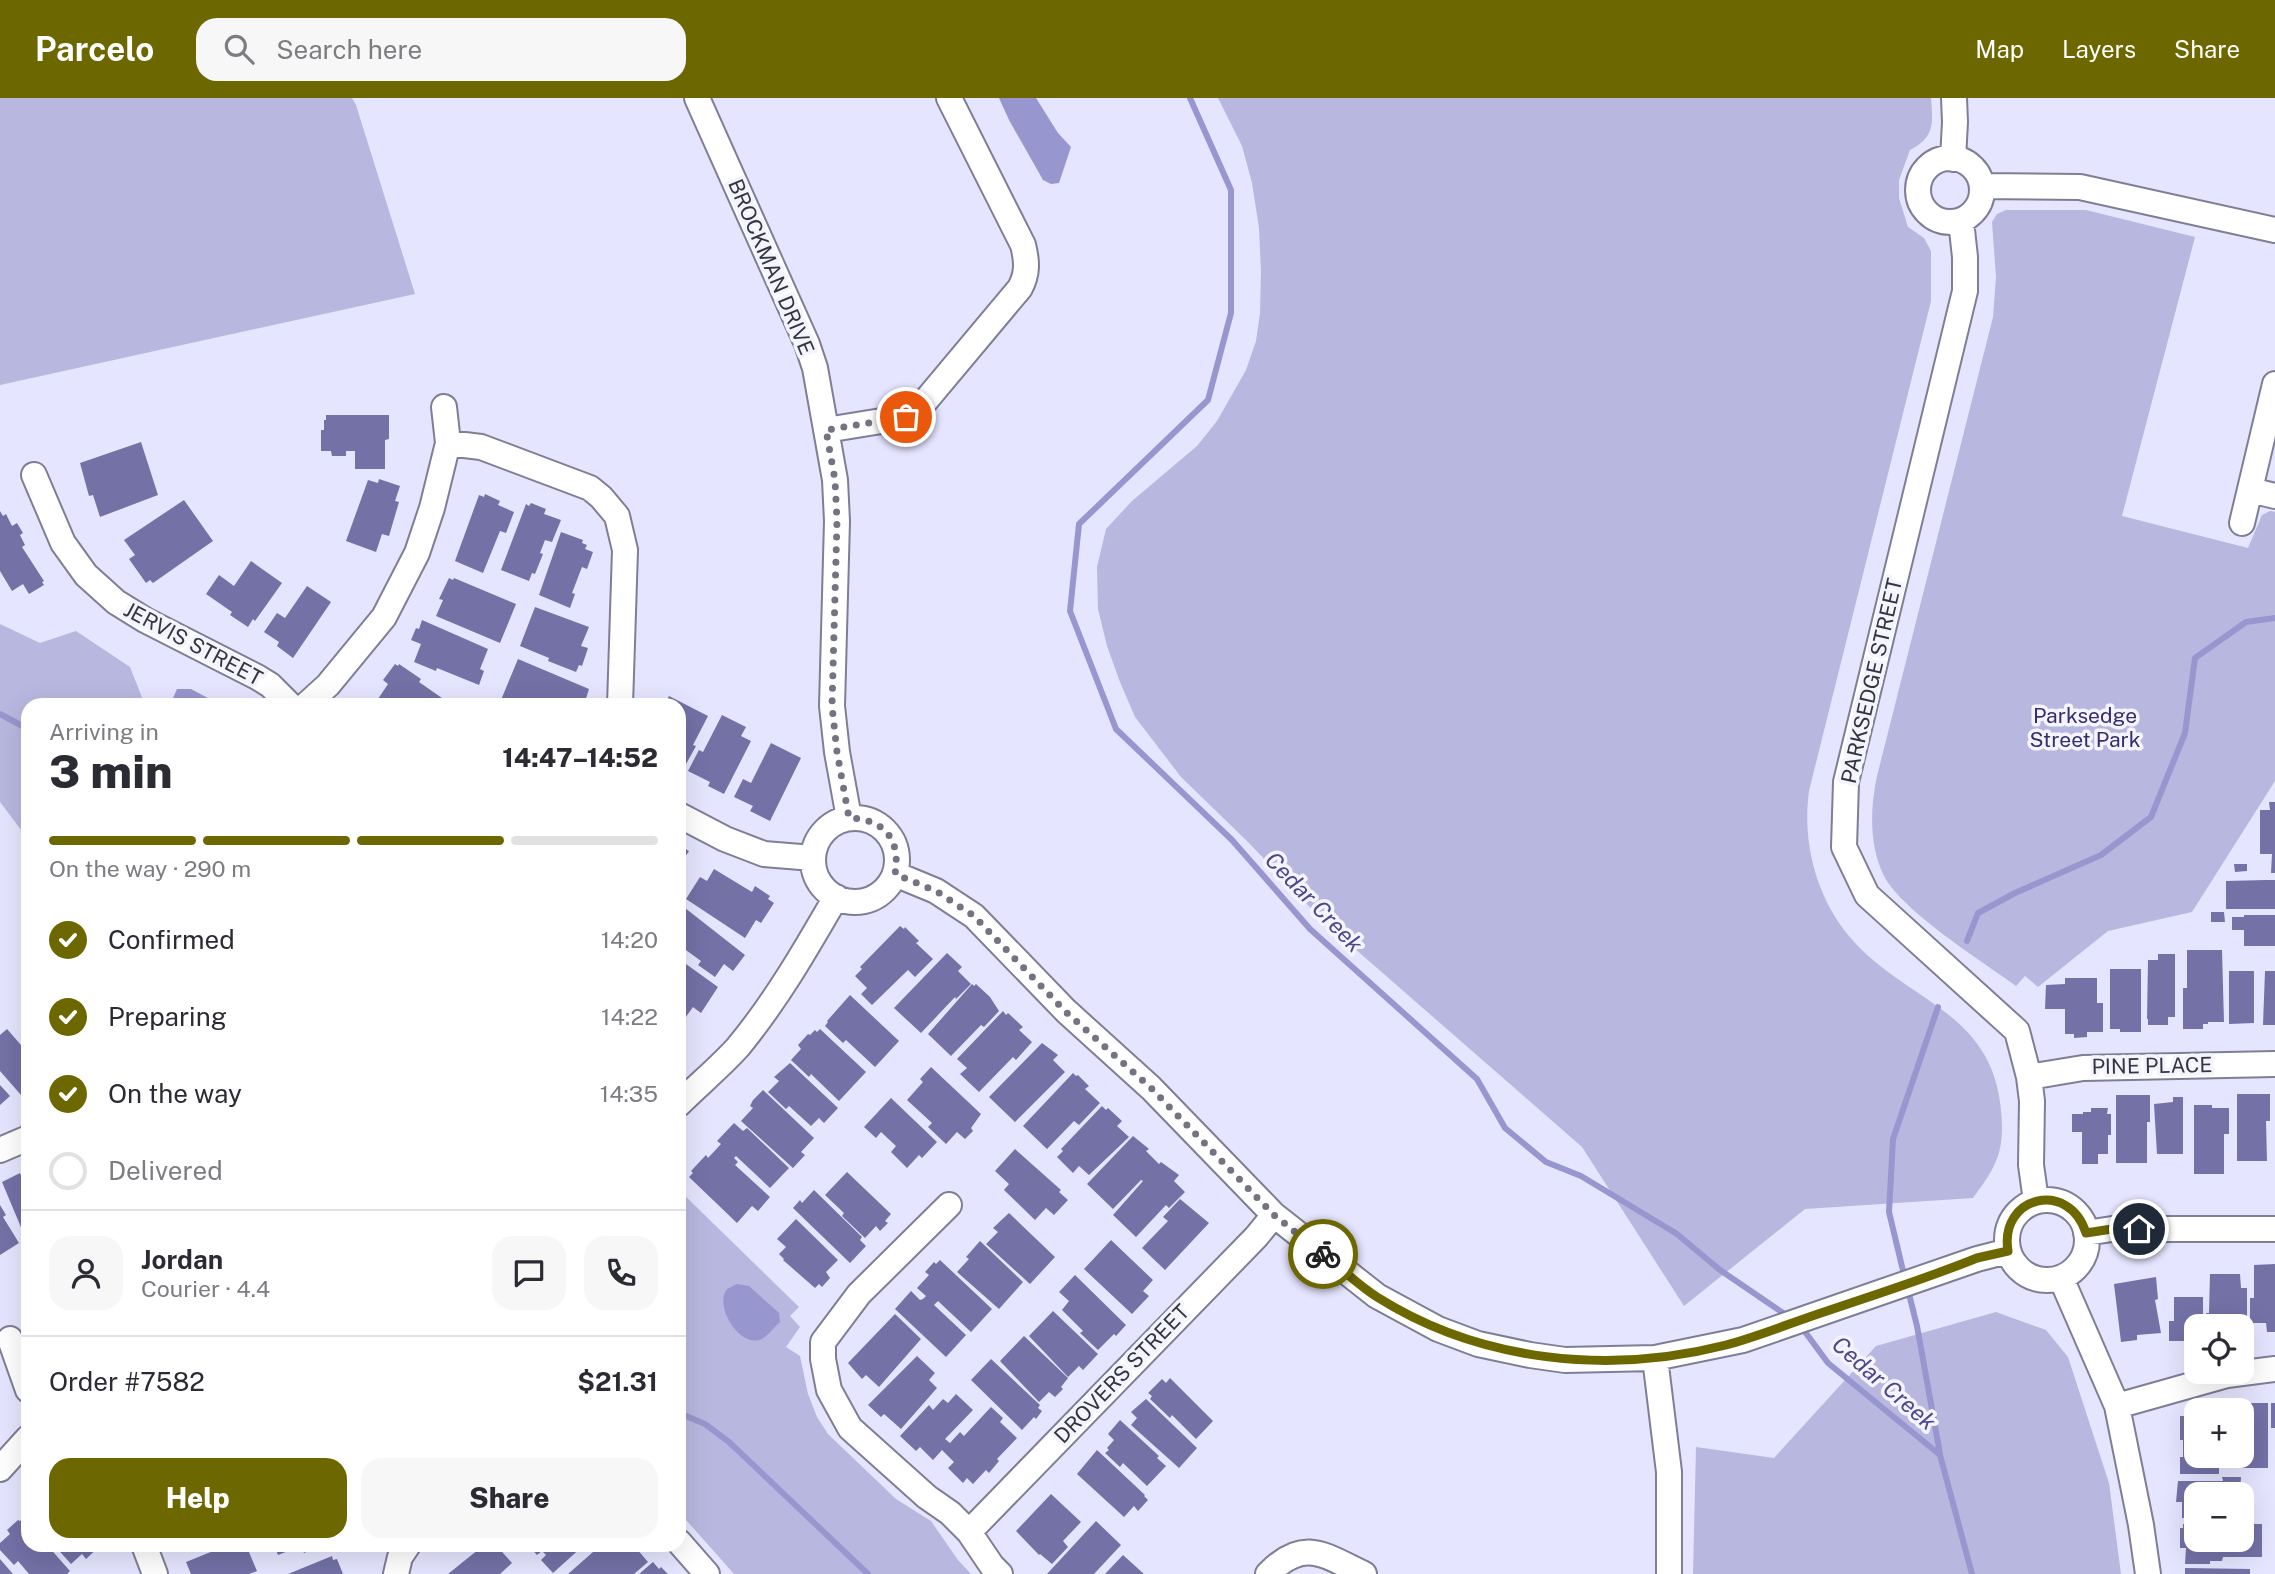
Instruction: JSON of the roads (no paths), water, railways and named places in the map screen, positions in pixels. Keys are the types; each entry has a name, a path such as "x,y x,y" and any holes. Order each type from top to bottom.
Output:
{"street":[{"name":"BROCKMAN DRIVE","path":"697,98 807,344 815,368 835,480 837,521 832,706 849,818"},
{"path":"826,430 906,417 917,411 1020,288 1025,278 1027,259 1023,245 950,98"},
{"path":"1953,159 1954,98"},
{"path":"1944,158 1953,159 1966,162 1975,170 1982,186 1980,203 1973,212 1961,221 1950,223 1927,213 1917,192 1919,179 1925,169 1944,158"},
{"path":"1982,186 2080,187 2275,230"},
{"name":"PARKSEDGE STREET","path":"1961,221 1965,291 1846,782 1844,847 1867,895 2017,1031 2032,1101 2031,1165 2036,1201"},
{"path":"2242,523 2275,384"},
{"path":"314,698 328,685 384,617 417,553 432,508 448,443 444,407"},
{"path":"448,443 481,447 590,488 617,516 625,550 620,698"},
{"name":"JERVIS STREET","path":"34,475 64,543 86,575 116,602 145,620 271,685 283,698"},
{"path":"2250,490 2275,496"},
{"path":"863,818 888,833 895,846 897,860 895,874 888,887 877,896 864,901 849,902 826,890 819,881 813,858 824,832 835,822 863,818"},
{"path":"686,819 725,839 764,854 813,858"},
{"path":"895,874 936,891 974,916 1066,1012 1151,1088 1274,1215 1377,1296 1478,1344 1565,1360 1655,1358 1695,1351 1743,1340 1977,1258 2008,1251"},
{"path":"686,1097 736,1049 766,1011 836,897"},
{"name":"PINE PLACE","path":"2029,1077 2082,1068 2275,1064"},
{"path":"0,1150 21,1141"},
{"path":"2047,1200 2068,1206 2082,1223 2086,1233 2084,1255 2070,1272 2061,1278 2050,1280 2029,1276 2012,1261 2008,1251 2007,1241 2012,1220 2027,1205 2036,1201 2047,1200"},
{"path":"949,1205 859,1294 823,1342 822,1359 829,1390 850,1429 927,1497 950,1513 969,1532 1000,1574"},
{"name":"DROVERS STREET","path":"969,1532 1256,1237 1274,1215"},
{"path":"2086,1233 2112,1229 2275,1229"},
{"path":"2061,1278 2118,1406 2148,1574"},
{"path":"13,1340 21,1367"},
{"path":"1655,1358 1669,1472 1669,1574"},
{"path":"2118,1406 2227,1375 2275,1368"},
{"path":"0,1469 21,1445"},
{"path":"0,1475 21,1466"},
{"path":"686,1550 707,1574"},
{"path":"147,1552 155,1574"},
{"path":"396,1574 403,1552"},
{"path":"1268,1574 1282,1559 1307,1552 1323,1555 1364,1574"}],"waterway":[{"name":"Cedar Creek","path":"1190,98 1231,190 1231,313 1208,400 1079,524 1070,611 1116,729 1232,840 1310,929 1477,1079 1505,1128 1546,1162 1581,1176 1677,1234 1720,1270 1789,1317"},
{"path":"1967,941 1978,913 2015,893 2101,855 2151,817 2185,733 2195,658 2246,622 2275,618"},
{"path":"0,714 21,725"},
{"path":"1905,1279 1889,1212 1893,1139 1938,1007"},
{"path":"1908,1290 1940,1454"},
{"name":"Cedar Creek","path":"1800,1325 1828,1363 1940,1455 1972,1574"},
{"path":"686,1416 705,1424 729,1442 868,1574"}],"park label":[{"name":"Parksedge Street Park","path":"2085,728"}]}
